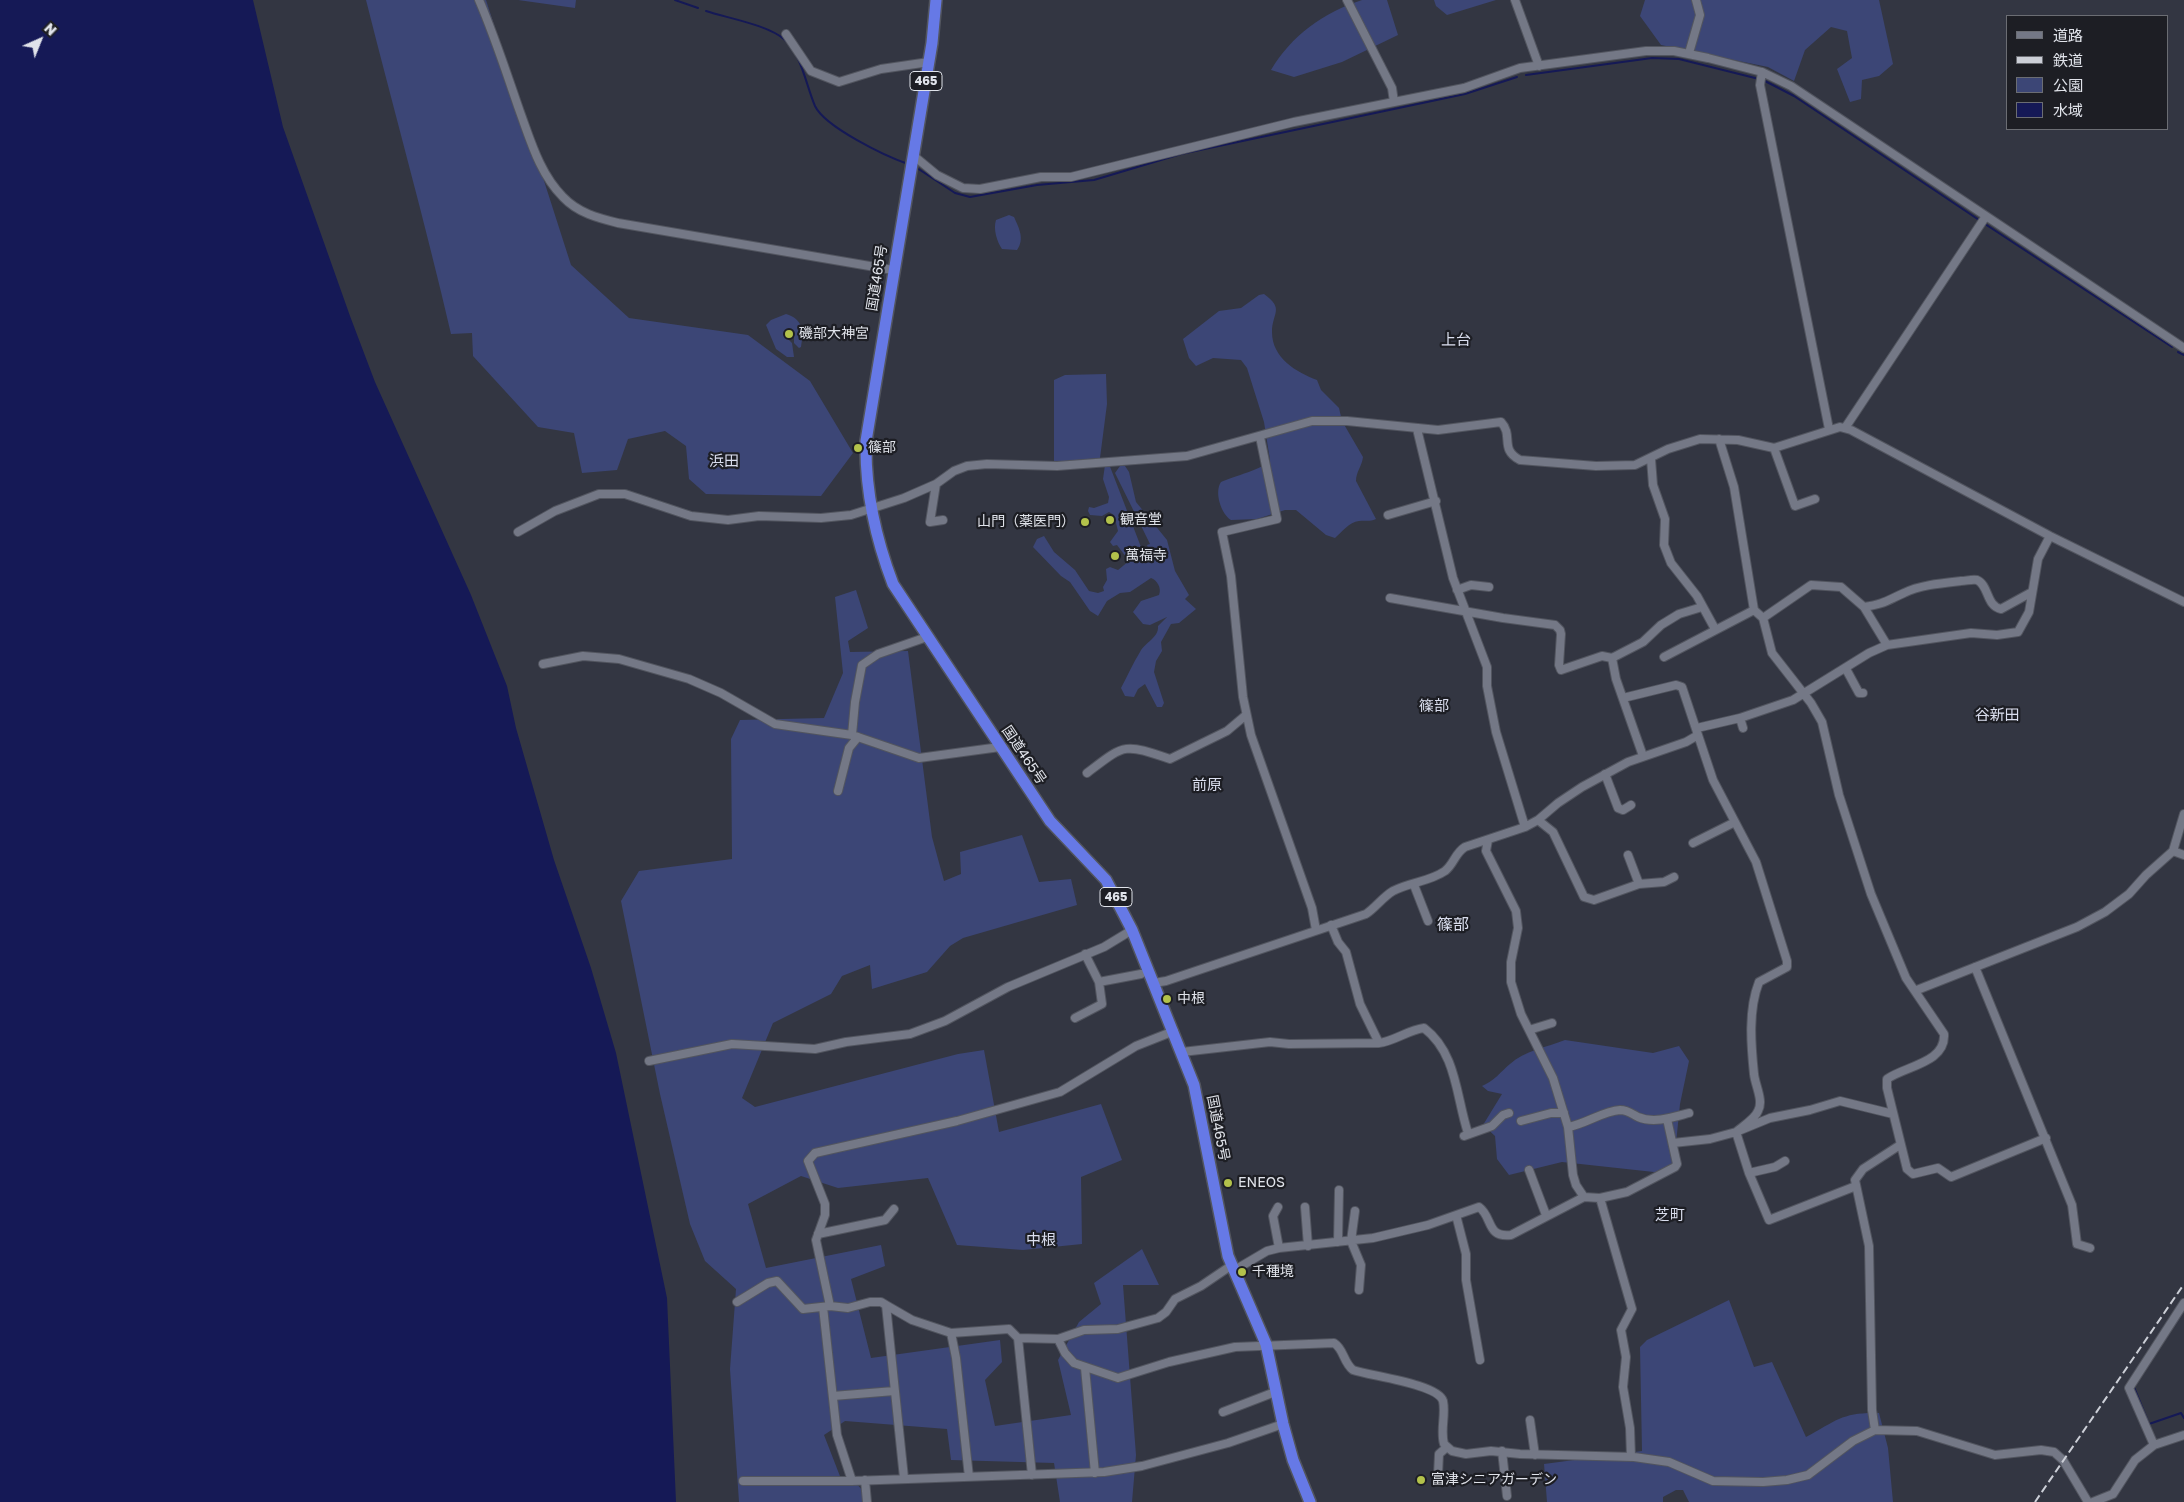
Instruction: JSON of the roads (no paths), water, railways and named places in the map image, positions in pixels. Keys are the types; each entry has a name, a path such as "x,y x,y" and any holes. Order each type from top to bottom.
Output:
{"highway":[{"name":"国道465号","path":"936,0 929,62 866,441 869,508 880,552 893,584 1050,821 1106,880 1132,930 1194,1085 1232,1268 1266,1344 1283,1424 1293,1460 1310,1502"}],"street":[{"path":"479,0 533,146 547,178 564,198 580,210 597,218 618,223 893,270"},
{"path":"1347,0 1392,88 1394,102"},
{"path":"1515,0 1540,66"},
{"path":"1690,54 1700,15 1696,0"},
{"path":"786,34 811,71 839,82 881,69 929,62"},
{"path":"912,162 963,188 980,189 1041,177 1071,177 1294,122 1464,88 1520,68 1646,51 1690,54 1791,86 2184,348"},
{"path":"1761,77 1829,429"},
{"path":"1845,428 1986,216"},
{"path":"518,532 555,511 599,494 624,494 690,516 728,520 759,516 821,518 851,515 904,498 936,484 954,471 967,466 987,464 1047,466 1164,459 1203,453 1260,438 1312,421 1347,420 1417,429 1457,429 1502,422 1506,427 1508,450 1512,456 1520,460 1620,466 1641,464 1677,445 1700,439 1738,440 1774,448 1829,429 1845,428 2050,536 2184,602"},
{"path":"1417,429 1457,590 1487,667 1488,686 1496,732 1525,827"},
{"path":"1260,438 1278,519 1222,532 1231,576 1243,697 1250,735 1312,908 1316,930"},
{"path":"1719,439 1734,487 1750,605 1763,618 1772,654 1802,692 1822,722 1838,795 1867,885 1906,978 1916,990 1944,1034 1945,1042 1942,1050 1923,1062 1887,1079 1892,1114 1907,1169 1912,1174 1938,1168 1951,1177 2046,1138"},
{"path":"1774,448 1795,506 1816,498"},
{"path":"1651,459 1653,485 1665,519 1663,537 1667,553 1677,574 1697,596 1714,629"},
{"path":"936,484 930,522 943,520"},
{"path":"1388,514 1436,501"},
{"path":"1154,983 1166,981 1366,914 1392,892 1436,877 1451,866 1459,851 1525,827 1538,820 1558,803 1605,774 1643,756 1686,742 1697,731 1781,705 1846,669 1869,653 1887,645 1971,633 1996,635 2018,632 2029,612 2038,559 2050,536"},
{"path":"1864,607 1881,604 1895,599 1903,593 1922,587 1973,580 1981,583 1993,605 2001,609 2032,592"},
{"path":"1457,590 1472,585 1489,587"},
{"path":"1763,618 1811,585 1841,586 1864,607 1887,645"},
{"path":"1390,598 1558,626 1561,634 1559,665 1562,670 1602,656 1612,658 1644,642 1661,625 1679,614 1702,607"},
{"path":"1664,658 1714,629 1750,605"},
{"path":"838,791 849,748 855,736 854,702 862,665 878,654 927,637"},
{"path":"543,664 583,656 619,660 689,679 721,693 775,724 855,736 919,758 1000,747"},
{"path":"1612,658 1623,698 1643,756"},
{"path":"1846,669 1856,690 1859,693 1864,693"},
{"path":"1623,698 1679,685 1713,780 1756,862 1787,966 1759,982 1754,995 1752,1015 1754,1075 1760,1107 1758,1113 1736,1132"},
{"path":"1087,773 1121,748 1133,748 1170,759 1228,731 1246,715"},
{"path":"1740,718 1744,728"},
{"path":"1605,774 1618,808 1622,810 1631,805"},
{"path":"1916,990 2077,927 2104,912 2129,894 2146,875 2173,851 2184,814"},
{"path":"1538,820 1552,832 1564,860 1575,874 1585,898 1594,900 1639,884 1664,882 1674,877"},
{"path":"1693,843 1735,822"},
{"path":"1488,840 1486,851 1516,911 1518,928 1511,962 1511,982 1521,1014 1550,1070 1568,1127 1573,1174 1576,1185 1584,1196"},
{"path":"2173,851 2184,854"},
{"path":"1628,855 1639,884"},
{"path":"1414,885 1428,921"},
{"path":"1331,925 1346,952 1360,1004 1379,1043"},
{"path":"649,1061 732,1044 816,1049 846,1042 910,1034 946,1021 1008,987 1104,947 1132,930"},
{"path":"1074,1018 1101,1006 1098,982 1085,954"},
{"path":"1975,967 2072,1205 2077,1244 2090,1248"},
{"path":"1098,982 1141,974"},
{"path":"1529,1030 1552,1023"},
{"path":"1182,1052 1270,1042 1289,1044 1379,1043 1424,1028 1433,1036 1444,1051 1453,1072 1466,1135 1492,1126 1503,1114 1510,1113"},
{"path":"852,1481 837,1435 827,1306 816,1240 825,1215 825,1204 808,1161 815,1153 876,1141 1060,1092 1136,1046 1174,1031"},
{"path":"1673,1143 1710,1139 1736,1132 1770,1118 1810,1110 1840,1101 1892,1114"},
{"path":"1568,1127 1580,1125 1617,1110 1630,1112 1647,1119 1667,1119 1689,1113"},
{"path":"1521,1121 1551,1113 1564,1113"},
{"path":"1018,1338 1058,1340 1084,1330 1118,1329 1158,1318 1166,1312 1175,1299 1232,1268 1267,1251 1279,1248 1373,1238 1428,1224 1479,1207 1491,1228 1503,1236 1512,1235 1584,1196 1600,1198 1626,1192 1675,1167 1673,1143 1667,1119"},
{"path":"1736,1132 1749,1173 1770,1220 1856,1186"},
{"path":"1875,1430 1872,1410 1870,1246 1856,1186 1856,1177 1863,1170 1900,1145"},
{"path":"1749,1173 1774,1167 1785,1161"},
{"path":"1529,1170 1546,1215"},
{"path":"1338,1242 1339,1190"},
{"path":"1600,1198 1632,1309 1621,1330 1626,1357 1623,1387 1630,1428 1631,1457"},
{"path":"1278,1207 1273,1216 1279,1248"},
{"path":"1305,1207 1308,1246"},
{"path":"818,1234 885,1220 894,1209"},
{"path":"1354,1211 1351,1240 1361,1265 1359,1290"},
{"path":"1456,1215 1466,1254 1466,1280 1480,1360"},
{"path":"737,1302 768,1283 777,1281 803,1309 827,1306 848,1308 870,1302 881,1302 912,1320 951,1333 1009,1329 1018,1338 1032,1475"},
{"path":"2154,1445 2129,1388 2184,1303"},
{"path":"886,1306 904,1478"},
{"path":"951,1333 956,1358 969,1477"},
{"path":"1058,1340 1065,1353 1074,1363 1118,1378 1169,1362 1235,1347 1266,1344 1334,1343 1341,1350 1346,1364 1353,1370 1412,1384 1437,1394 1443,1404 1442,1438 1446,1447 1452,1451 1466,1454 1502,1451 1535,1455 1631,1457 1669,1462 1713,1481 1787,1480 1808,1475 1852,1441 1875,1430 1917,1431 1995,1455 2041,1450 2054,1452 2064,1460 2088,1502"},
{"path":"1085,1368 1094,1473"},
{"path":"833,1396 894,1392"},
{"path":"1223,1412 1276,1392"},
{"path":"1530,1420 1535,1455"},
{"path":"743,1481 852,1481 1094,1473 1142,1466 1228,1443 1283,1424"},
{"path":"2093,1502 2113,1494 2135,1460 2154,1445 2184,1434"},
{"path":"1438,1475 1439,1454 1446,1447"},
{"path":"1502,1451 1507,1496"},
{"path":"865,1480 867,1502"}],"water":[{"path":"0,0 253,0 283,127 350,316 375,382 471,595 507,686 516,728 554,860 591,968 616,1053 667,1298 676,1502 0,1502"}],"waterway":[{"path":"675,0 698,8"},
{"path":"706,11 759,26 785,40 796,54 815,106 821,114 857,140 885,155 908,164"},
{"path":"1526,75 1652,58 1679,59 1759,79"},
{"path":"917,168 955,193 970,197 1037,185 1094,180 1181,154 1465,94 1517,77"},
{"path":"1763,80 1794,96 1979,220"},
{"path":"1985,224 2172,347"},
{"path":"2178,352 2184,355"},
{"path":"2133,1385 2149,1424 2181,1413 2184,1418"}],"railway":[{"path":"2035,1502 2184,1284"}],"place":[{"name":"磯部大神宮","path":"789,334"},
{"name":"篠部","path":"858,448"},
{"name":"観音堂","path":"1110,520"},
{"name":"山門（薬医門）","path":"1085,522"},
{"name":"萬福寺","path":"1115,556"},
{"name":"中根","path":"1167,999"},
{"name":"ENEOS","path":"1228,1183"},
{"name":"千種境","path":"1242,1272"},
{"name":"富津シニアガーデン","path":"1421,1480"}],"district":[{"name":"上台","path":"1456,340"},
{"name":"浜田","path":"724,461"},
{"name":"篠部","path":"1434,706"},
{"name":"谷新田","path":"1997,715"},
{"name":"前原","path":"1207,785"},
{"name":"篠部","path":"1453,925"},
{"name":"芝町","path":"1670,1215"},
{"name":"中根","path":"1041,1240"}]}
